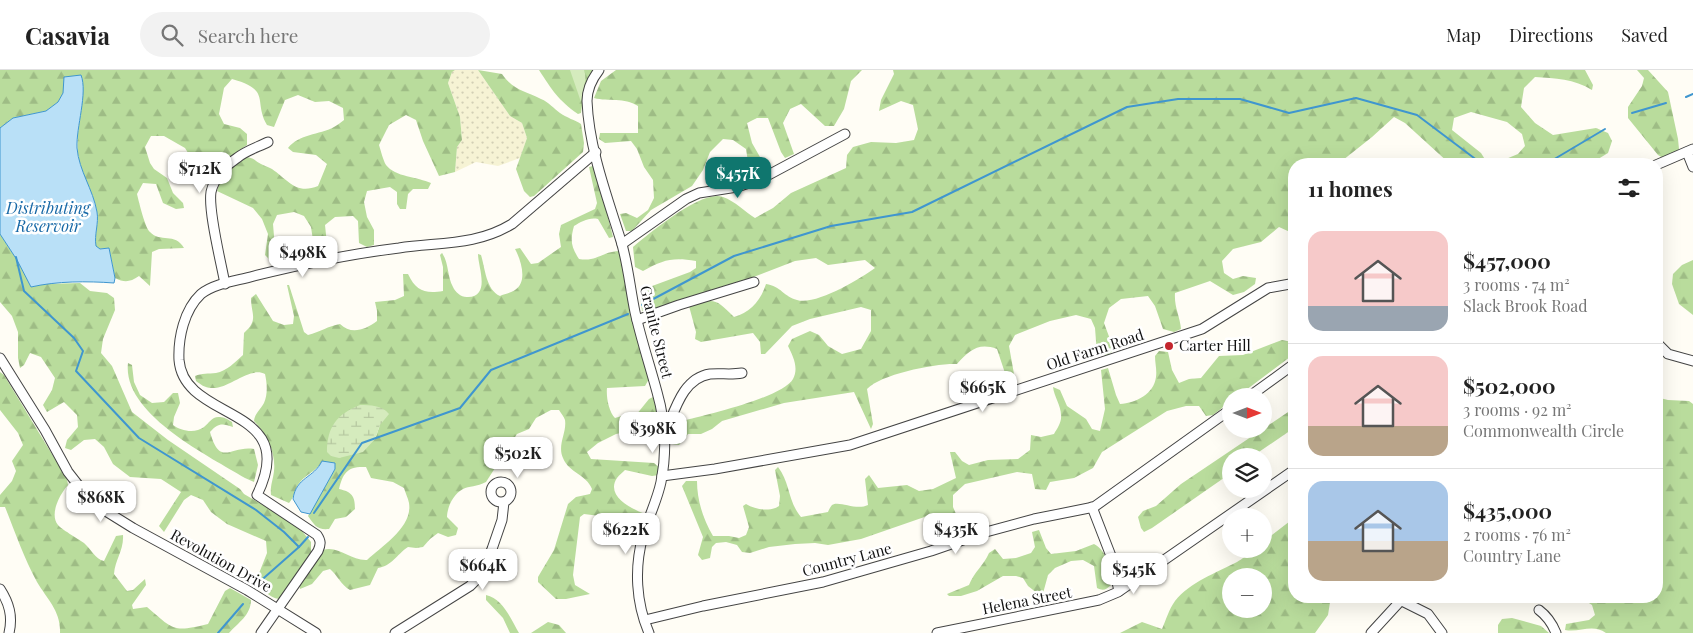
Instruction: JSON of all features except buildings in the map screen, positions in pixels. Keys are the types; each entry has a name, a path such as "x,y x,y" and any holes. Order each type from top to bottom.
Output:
{"street":[{"name":"Granite Street","path":"599,70 592,80 587,99 596,152 612,216 622,244 638,320 661,406 665,434 662,476 637,560 640,604 649,633"},
{"path":"622,244 686,198 699,193 737,187 761,179 845,134"},
{"path":"226,284 214,221 211,192 215,181 225,168 238,157 268,142"},
{"path":"1663,162 1690,151 1693,167"},
{"path":"262,633 318,551 320,540 317,535 257,495 268,465 267,453 262,440 256,432 237,416 205,398 189,386 180,369 179,352 181,334 189,310 202,294 212,288 226,284 341,257 401,247 448,244 499,232 512,224 596,152"},
{"path":"638,320 679,304 754,282"},
{"name":"Old Farm Road","path":"662,476 725,468 852,444 1202,329 1268,288 1288,284"},
{"path":"1663,349 1668,354 1693,362"},
{"name":"Revolution Drive","path":"0,358 45,430 68,472 96,505 216,572 316,633"},
{"path":"1261,388 1288,368"},
{"path":"665,434 678,402 686,389 695,380 710,374 742,373"},
{"name":"Country Lane","path":"645,620 703,606 823,582 986,532 1034,519 1092,507 1222,415"},
{"name":"Helena Street","path":"937,633 1099,600 1119,591 1288,474"},
{"path":"395,633 470,586 481,575 502,520 504,502"},
{"path":"1092,507 1111,556 1119,591"},
{"path":"0,589 7,599 11,612 9,633"},
{"path":"1371,633 1398,603"},
{"path":"1411,603 1428,614 1442,633"},
{"path":"1539,610 1546,616 1556,633"}],"shaded area":[{"path":"478,70 510,116 522,123 527,138 520,158 498,166 476,162 455,172 457,147 462,140 460,117 448,83 452,71"}],"green space":[{"path":"0,70 455,70 452,72 448,83 460,117 462,140 457,147 455,172 439,176 423,141 416,120 406,115 389,125 379,145 386,165 395,172 431,183 428,189 413,189 408,194 406,209 400,209 397,204 397,192 390,187 367,191 364,202 367,217 374,230 374,245 367,247 359,243 358,221 353,216 335,217 325,225 328,254 321,255 314,247 311,227 304,216 294,212 277,215 273,224 276,260 270,260 265,255 268,234 262,219 253,208 217,191 219,185 229,171 247,157 272,169 293,185 304,189 318,186 327,164 316,155 293,152 288,148 298,140 328,130 344,120 343,108 329,101 315,102 298,95 285,100 274,127 267,125 263,117 257,92 252,87 232,79 224,88 219,114 224,124 240,128 247,134 247,145 208,172 201,169 193,161 185,148 164,136 151,136 145,147 150,163 154,169 167,178 173,193 183,203 184,208 176,209 163,203 156,184 143,183 137,194 148,230 158,237 176,240 184,248 159,249 152,252 150,286 139,276 127,281 115,278 109,248 100,249 96,247 97,212 78,153 82,79 63,93 58,102 46,111 13,118 0,128"},
{"path":"478,70 502,74 515,87 544,100 563,115 581,124 584,143 583,152 534,196 530,197 524,191 516,169 527,138 522,123 510,116"},
{"path":"539,70 593,70 586,85 581,113 578,114 560,99"},
{"path":"570,70 584,70 585,82 581,102"},
{"path":"616,70 862,70 851,81 844,109 834,126 825,126 801,104 790,109 783,123 794,154 785,158 768,118 757,118 747,123 752,143 760,157 762,169 758,173 749,168 746,149 733,140 723,139 710,152 703,170 692,186 651,210 632,231 626,231 620,214 626,213 637,218 648,210 654,198 653,180 631,141 605,143 599,139 600,133 638,133 638,106 622,101 594,98 601,81"},
{"path":"893,70 1585,70 1593,85 1592,90 1571,81 1535,77 1524,88 1521,107 1535,123 1553,135 1596,128 1608,133 1612,141 1608,153 1600,158 1508,158 1518,154 1525,146 1522,134 1507,122 1471,112 1454,118 1452,130 1481,153 1484,158 1443,158 1405,123 1394,117 1346,158 1288,158 1288,231 1279,227 1261,242 1233,249 1222,261 1224,273 1233,279 1243,276 1256,278 1255,284 1244,292 1233,295 1210,281 1175,293 1175,303 1181,329 1174,332 1163,329 1155,306 1148,296 1121,299 1109,308 1104,323 1114,350 1108,355 1097,354 1095,328 1091,319 1076,315 1050,321 1015,335 1009,346 1014,374 1013,382 1008,382 997,349 979,347 966,355 957,364 936,365 909,370 874,384 867,389 873,424 871,429 854,392 784,403 722,421 712,429 701,434 688,434 679,445 672,444 675,430 686,420 760,399 786,386 795,375 795,366 788,346 792,339 810,331 819,335 828,346 842,354 861,349 871,331 871,310 861,307 810,319 792,326 765,354 761,354 760,342 753,333 701,342 695,339 696,332 689,306 714,301 723,306 734,317 754,305 766,284 775,287 793,299 805,301 837,290 875,268 865,260 828,265 816,258 795,261 730,286 648,312 642,311 640,295 644,289 690,272 696,268 696,261 668,260 643,271 635,267 633,247 676,214 702,199 714,196 723,197 732,201 755,218 773,208 791,193 846,168 847,155 853,147 871,142 896,143 914,140 918,129 913,105 901,101 879,111 881,100 894,74"},
{"path":"1637,70 1648,70 1668,92 1678,139 1679,149 1675,155 1663,158 1658,155 1628,118 1628,107 1642,86 1644,78"},
{"path":"593,166 596,170 613,237 609,238 598,219 588,219 574,226 572,239 574,251 579,259 585,260 619,251 649,379 645,386 607,388 608,404 615,418 625,415 636,415 649,399 653,397 660,424 650,430 616,434 598,443 587,452 591,459 654,463 660,468 659,475 652,476 625,470 617,478 614,485 614,491 617,496 633,509 645,514 645,519 639,521 584,514 580,517 573,575 575,585 590,594 556,599 538,582 538,577 554,550 568,504 576,497 590,494 592,489 586,480 569,467 563,458 561,448 565,420 559,410 551,410 536,418 529,429 517,434 486,482 459,491 449,506 447,517 458,528 456,535 448,537 438,533 423,547 408,547 390,563 378,568 370,585 350,590 344,586 330,569 323,571 312,584 300,589 299,584 323,550 339,551 361,560 367,560 388,542 401,528 409,512 409,503 404,488 393,482 371,478 366,467 350,469 344,475 339,489 352,495 355,509 346,517 335,519 329,529 319,528 308,516 335,469 322,461 299,484 289,503 271,495 274,457 267,438 254,421 266,396 265,374 259,372 245,375 218,388 205,387 196,381 195,376 224,370 243,355 244,333 253,320 251,298 256,294 273,321 284,325 293,324 294,316 287,285 289,285 304,332 308,335 340,324 353,330 363,329 377,321 375,302 395,300 404,296 403,274 408,274 414,284 422,290 431,292 443,291 443,267 440,255 442,253 446,261 451,283 455,291 461,296 468,297 479,292 482,280 478,254 481,255 489,284 495,293 500,296 513,291 519,286 522,276 521,265 515,249 520,248 531,264 538,263 561,247 559,234 561,225 595,209 597,203 589,167","holes":["380,425 375,439 339,458"]},
{"path":"0,234 17,260 31,287 45,284 80,283 90,291 107,293 114,298 115,310 103,339 101,353 112,366 132,412 168,440 240,489 244,494 297,525 311,542 311,552 279,599 269,595 256,581 267,553 266,541 227,524 211,512 203,500 191,495 184,500 164,532 159,526 181,492 161,479 130,477 113,464 104,447 95,439 84,440 71,450 65,448 67,440 78,427 77,415 64,402 47,412 43,405 52,390 55,378 41,357 30,353 24,365 20,368 18,332 12,316 0,302"},
{"path":"1693,260 1693,315 1679,304 1672,284 1673,274 1682,265"},
{"path":"1282,340 1288,341 1288,358 1249,388 1222,388 1222,408 1213,415 1206,416 1199,406 1186,406 1167,411 1102,452 1093,468 1074,478 1050,482 1046,490 1035,489 1032,474 1017,472 965,484 953,495 953,507 962,528 960,536 949,539 936,513 861,539 828,545 815,543 795,544 769,547 750,553 742,552 737,545 726,542 716,543 712,547 710,558 702,560 698,555 703,537 682,486 686,481 697,481 701,509 713,536 739,538 746,535 749,527 743,506 746,504 754,508 767,510 779,506 780,496 775,470 778,467 801,517 828,512 831,506 835,504 863,507 868,505 865,479 869,475 878,488 907,485 919,491 933,489 956,478 950,452 955,452 962,461 969,465 988,460 1018,459 1030,450 1031,435 1041,437 1054,434 1059,425 1061,418 1060,408 1053,387 1060,390 1067,406 1086,419 1092,429 1100,431 1105,409 1101,370 1108,368 1120,404 1138,400 1152,388 1156,377 1155,356 1159,351 1168,352 1172,370 1179,383 1189,379 1201,378 1219,356 1243,355"},
{"path":"128,363 132,365 134,382 140,395 152,403 164,402 173,393 178,393 180,403 173,425 176,427 188,431 196,430 204,427 217,417 232,422 233,427 220,425 210,432 214,443 222,452 254,449 258,465 254,482 191,445 153,416 139,399 130,382"},
{"path":"0,372 4,375 67,479 68,485 59,499 55,510 58,525 84,543 96,556 104,561 116,536 123,535 114,574 127,591 133,590 145,579 146,585 132,605 133,609 147,607 162,620 174,627 187,628 208,624 225,591 230,588 251,600 249,610 229,633 60,633 56,612 32,573 5,507 0,507 0,495 12,481 16,471 12,461 23,445 18,433 0,410"},
{"path":"1663,399 1689,401 1693,404 1693,633 1606,633 1591,628 1565,630 1566,624 1589,620 1595,615 1592,605 1589,603 1663,603"},
{"path":"360,405 379,407 389,414 380,425 375,439 363,452 339,458 331,456 327,452 327,443 331,429 339,417"},
{"path":"1288,412 1288,432 1265,448 1235,448 1249,438 1272,438 1272,423"},
{"path":"1222,456 1222,479 1144,532 1138,517 1143,511 1156,506 1181,484"},
{"path":"1288,523 1288,603 1330,603 1328,615 1315,633 1120,633 1142,622 1162,629 1171,607 1181,594 1196,583 1222,569 1222,618 1272,618 1272,568 1224,568 1243,558 1272,558 1272,535"},
{"path":"1039,530 1046,548 1051,554 1076,551 1094,544 1099,547 1108,562 1111,585 1104,590 1097,588 1094,566 1083,560 1071,561 1055,568 1048,575 1042,597 1028,586 1023,578 1016,576 1003,576 977,591 961,596 949,596 947,594 969,585 989,553 995,549 1003,559 1016,558 1031,553 1035,547 1032,532"},
{"path":"486,595 502,605 519,633 510,633 503,618 486,600"},
{"path":"1512,618 1541,626 1549,633 1498,633 1498,625 1502,619"},
{"path":"548,622 559,625 566,633 531,633"}],"water":[{"name":"Distributing Reservoir","path":"81,75 83,100 77,140 78,156 97,212 96,246 100,249 109,248 115,278 114,283 72,282 31,287 17,260 0,234 0,128 13,118 46,111 58,102 63,93 64,77"},
{"path":"322,461 335,463 335,469 310,514 301,512 293,499 295,492 301,482 319,467"}],"waterway":[{"path":"1686,97 1693,94"},
{"path":"642,305 734,256 831,226 912,212 1127,107 1178,99 1240,99 1289,113 1356,98 1417,115 1474,158"},
{"path":"1632,113 1666,103"},
{"path":"1556,158 1605,129"},
{"path":"16,257 24,291 74,338 83,351 76,371 139,438 256,510 284,532 299,547"},
{"path":"314,513 362,443 460,408 491,370 628,314"},
{"path":"257,584 308,537"},
{"path":"218,633 243,604"}],"place":[{"name":"Carter Hill","path":"1169,346"}]}
